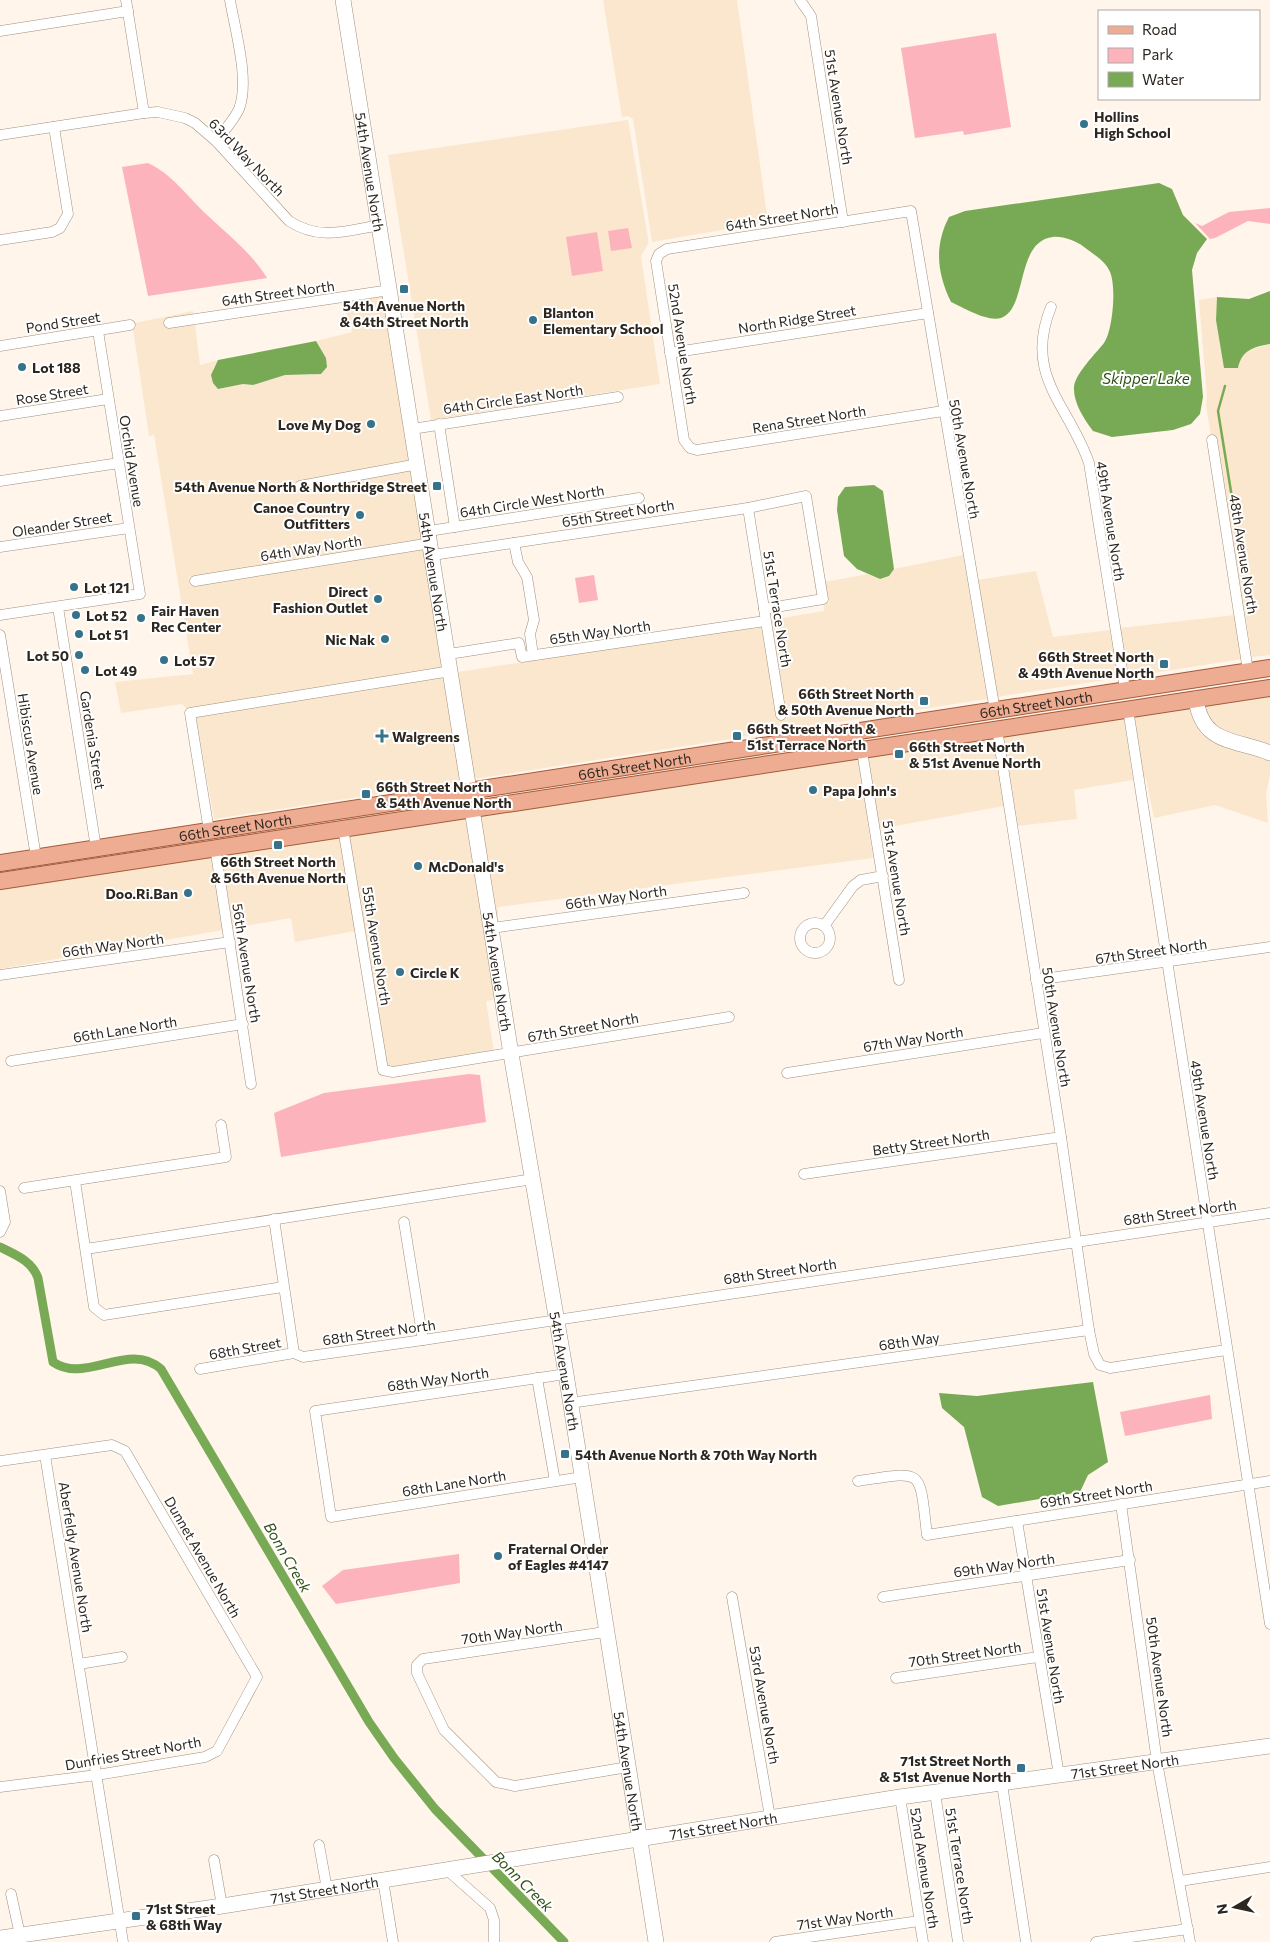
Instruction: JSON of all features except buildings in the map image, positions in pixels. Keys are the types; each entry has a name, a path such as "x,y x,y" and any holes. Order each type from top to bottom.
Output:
{"main road":[{"name":"54th Avenue North","path":"343,0 474,809 511,1054 566,1374 605,1632 656,1942"},
{"name":"66th Street North","path":"0,863 1270,668"},
{"path":"1174,702 1186,693 1237,683 1248,671"},
{"name":"66th Street North","path":"0,881 1270,688"},
{"path":"997,729 999,723 1011,718 1054,711 1069,699"},
{"path":"1196,699 1202,721 1209,731 1221,738 1270,753"},
{"path":"900,745 924,731 982,722 992,717 995,711"},
{"path":"742,769 743,761 749,757 831,744 845,734"},
{"path":"684,778 689,767 722,760 732,750"},
{"path":"621,787 632,776 663,769 664,761"},
{"path":"215,847 222,840 287,827 303,816"},
{"path":"117,862 195,842 209,831"},
{"path":"0,872 36,865 40,856"},
{"name":"71st Street North","path":"0,1938 222,1906 900,1797 1270,1746"}],"street":[{"path":"126,0 144,113"},
{"path":"216,141 239,108 242,92 242,75 230,0"},
{"name":"51st Avenue North","path":"800,0 811,16 843,222"},
{"path":"0,31 128,11"},
{"name":"63rd Way North","path":"0,135 144,113 158,112 185,118 196,123 216,141 289,221 301,228 328,234 380,225"},
{"path":"0,240 52,232 60,228 68,214 54,127"},
{"name":"64th Street North","path":"659,254 667,249 910,211"},
{"name":"50th Avenue North","path":"910,211 995,711"},
{"name":"52nd Avenue North","path":"659,254 656,262 684,440"},
{"name":"64th Street North","path":"169,323 390,290"},
{"name":"49th Avenue North","path":"1051,307 1043,326 1044,373 1053,395 1083,445 1089,463 1124,690"},
{"name":"North Ridge Street","path":"670,353 928,313"},
{"name":"Pond Street","path":"0,346 98,332 130,325"},
{"name":"Orchid Avenue","path":"58,607 140,594 98,332"},
{"name":"64th Circle East North","path":"412,429 618,397"},
{"name":"Rose Street","path":"0,416 108,399"},
{"name":"Rena Street North","path":"684,440 690,448 697,450 943,412"},
{"name":"54th Avenue North","path":"439,424 455,527"},
{"name":"48th Avenue North","path":"1212,440 1248,671"},
{"path":"0,481 119,463"},
{"path":"300,486 418,464"},
{"name":"65th Street North","path":"431,543 514,543 748,508 806,496 823,599 764,609"},
{"name":"64th Circle West North","path":"431,543 455,527 639,498"},
{"name":"51st Terrace North","path":"748,508 781,715"},
{"name":"Oleander Street","path":"0,547 129,528"},
{"name":"64th Way North","path":"195,581 431,543"},
{"path":"514,543 518,562 527,577 534,620 530,634 533,655"},
{"path":"0,615 58,607"},
{"name":"Gardenia Street","path":"58,607 96,848"},
{"name":"65th Way North","path":"449,654 518,643 522,657 766,621"},
{"name":"Hibiscus Avenue","path":"0,635 40,856"},
{"path":"209,831 190,713 451,671"},
{"name":"49th Avenue North","path":"1128,710 1270,1624"},
{"name":"50th Avenue North","path":"997,729 1043,1033 1061,1137 1089,1330"},
{"name":"51st Avenue North","path":"862,751 899,980"},
{"name":"55th Avenue North","path":"343,828 383,1070"},
{"name":"56th Avenue North","path":"215,847 251,1084"},
{"path":"824,926 853,886 861,880 882,876"},
{"name":"66th Way North","path":"492,928 744,893"},
{"name":"66th Way North","path":"0,975 230,942"},
{"name":"67th Street North","path":"1036,980 1270,947"},
{"name":"67th Street North","path":"383,1070 393,1072 511,1054 730,1017"},
{"name":"66th Lane North","path":"11,1061 243,1024"},
{"name":"67th Way North","path":"787,1073 1043,1033"},
{"path":"24,1188 226,1157 222,1125"},
{"name":"Betty Street North","path":"804,1174 1061,1137"},
{"path":"86,1249 533,1179"},
{"path":"75,1180 94,1307 104,1315 283,1287"},
{"path":"0,1191 5,1222 0,1231"},
{"name":"68th Street North","path":"294,1353 303,1357 422,1340 556,1318 1270,1213"},
{"path":"274,1219 294,1353"},
{"path":"404,1222 422,1340"},
{"path":"1089,1330 1094,1354 1100,1365 1110,1368 1226,1350"},
{"name":"68th Way","path":"570,1403 1089,1330"},
{"name":"68th Street","path":"200,1369 294,1353"},
{"name":"68th Way North","path":"331,1517 315,1411 566,1374"},
{"path":"537,1378 555,1480"},
{"name":"Dunnet Avenue North","path":"45,1454 112,1445 125,1451 257,1676"},
{"path":"0,1461 45,1454"},
{"name":"Aberfeldy Avenue North","path":"45,1454 120,1920"},
{"name":"69th Street North","path":"858,1481 906,1474 916,1478 921,1486 927,1535 1270,1481"},
{"name":"68th Lane North","path":"331,1517 582,1477"},
{"name":"50th Avenue North","path":"1121,1504 1157,1762 1190,1942"},
{"name":"51st Avenue North","path":"1017,1520 1038,1657 1059,1775"},
{"name":"69th Way North","path":"883,1597 1130,1560"},
{"name":"53rd Avenue North","path":"732,1597 770,1818"},
{"name":"70th Way North","path":"605,1632 423,1658 417,1664 417,1673 444,1730 496,1782 515,1786 628,1767"},
{"path":"79,1664 122,1657"},
{"name":"70th Street North","path":"896,1678 1038,1657"},
{"name":"Dunfries Street North","path":"0,1787 96,1775 205,1757 217,1751 257,1676"},
{"path":"1002,1784 1026,1942"},
{"name":"51st Terrace North","path":"936,1793 958,1942"},
{"name":"52nd Avenue North","path":"900,1797 922,1942"},
{"path":"319,1845 327,1889"},
{"path":"214,1860 222,1906"},
{"path":"1180,1881 1270,1867"},
{"path":"447,1870 490,1908 494,1920 494,1942"},
{"path":"383,1880 393,1942"},
{"path":"12,1894 20,1935"},
{"path":"120,1920 123,1942"},
{"name":"71st Way North","path":"775,1942 919,1921"},
{"path":"1096,1942 1188,1928"}],"shaded area":[{"path":"603,0 737,0 768,222 652,242 633,119 628,116 622,117"},
{"name":"Blanton Elementary School","path":"628,120 648,238 648,244 641,256 660,384 431,420 388,155"},
{"path":"386,295 412,460 294,483 296,491 414,469 425,539 189,577 190,586 426,548 446,668 187,709 182,704 121,713 115,682 193,674 154,435 149,436 133,329 136,328 135,323 193,311 194,315 164,319 165,328 195,324 200,365 218,360 213,369 219,389 243,384 253,385 285,375 312,375 326,358 316,341 352,332 343,302"},
{"path":"1217,297 1216,320 1240,357 1246,351 1270,344 1270,655 1252,657 1216,435 1211,436 1206,405 1207,397 1199,300"},
{"path":"963,555 987,699 474,779 458,672 761,626 777,720 787,719 770,620 824,611 824,603 829,602 825,582 868,574 880,579 889,576 894,569"},
{"path":"1036,571 1053,637 1110,630 1118,678 997,697 977,580"},
{"path":"1235,615 1242,659 1128,677 1120,628"},
{"path":"447,676 464,781 214,819 196,716"},
{"path":"1270,696 1270,748 1213,728 1202,706"},
{"path":"1192,708 1197,723 1270,758 1270,774 1266,794 1268,823 1215,805 1154,818 1146,778 1143,778 1134,716"},
{"path":"1124,718 1133,780 1074,790 1077,819 1017,826 1003,735"},
{"path":"993,737 1004,806 879,829 868,755"},
{"path":"858,757 873,858 498,907 498,923 496,923 479,814"},
{"path":"469,816 497,999 486,1001 494,1052 393,1067 387,1066 349,834"},
{"path":"339,836 355,931 295,942 291,918 233,928 221,854"},
{"path":"211,855 223,930 0,969 0,888"}],"green space":[{"path":"996,33 1011,127 964,135 963,131 915,138 901,48"},
{"path":"148,163 165,173 179,186 246,252 267,278 148,296 122,167"},
{"path":"1270,208 1270,224 1248,221 1210,239 1195,223 1202,226 1229,212"},
{"path":"628,228 632,248 611,251 608,231"},
{"path":"597,232 603,271 572,276 566,237"},
{"path":"594,575 598,600 579,603 575,578"},
{"path":"469,1074 480,1075 486,1122 281,1157 274,1113 324,1093"},
{"path":"1210,1395 1212,1419 1125,1436 1120,1412"},
{"path":"459,1554 460,1583 336,1604 322,1586 343,1570"}],"water":[{"name":"Skipper Lake","path":"1159,183 1172,189 1183,215 1207,239 1197,253 1192,270 1203,397 1200,414 1191,424 1173,430 1112,437 1093,431 1080,410 1074,393 1075,382 1078,376 1104,343 1110,328 1113,307 1113,285 1109,270 1104,263 1081,245 1069,239 1053,237 1041,241 1033,250 1027,262 1015,302 1009,312 1001,318 995,319 976,314 951,302 940,270 939,249 941,238 949,217 965,211"},
{"path":"1270,291 1270,344 1258,346 1245,353 1238,368 1224,368 1216,320 1217,297 1249,299"},
{"path":"316,341 326,358 327,367 321,374 285,375 253,385 243,384 218,389 213,383 211,375 218,360"},
{"path":"874,485 883,491 894,569 889,576 880,579 857,569 844,556 837,510 838,497 845,487"},
{"path":"1093,1382 1108,1462 1088,1475 1080,1492 998,1506 982,1497 964,1427 942,1408 939,1393 977,1396"}],"waterway":[{"path":"1225,386 1218,411 1233,504"},
{"name":"Bonn Creek","path":"0,1247 28,1263 38,1278 53,1362 66,1368 79,1369 135,1359 149,1361 161,1369 369,1722 394,1758 435,1809 564,1942"}],"place":[{"name":"Hollins High School","path":"1084,124"},
{"name":"54th Avenue North & 64th Street North","path":"404,289"},
{"name":"Blanton Elementary School","path":"533,320"},
{"name":"Lot 188","path":"22,367"},
{"name":"Love My Dog","path":"371,424"},
{"name":"54th Avenue North & Northridge Street","path":"437,486"},
{"name":"Canoe Country Outfitters","path":"360,515"},
{"name":"Lot 121","path":"74,587"},
{"name":"Direct Fashion Outlet","path":"378,599"},
{"name":"Lot 52","path":"76,615"},
{"name":"Fair Haven Rec Center","path":"141,618"},
{"name":"Lot 51","path":"79,634"},
{"name":"Nic Nak","path":"385,639"},
{"name":"Lot 50","path":"79,655"},
{"name":"Lot 57","path":"164,660"},
{"name":"66th Street North & 49th Avenue North","path":"1164,664"},
{"name":"Lot 49","path":"85,670"},
{"name":"66th Street North & 50th Avenue North","path":"924,701"},
{"name":"Walgreens","path":"382,736"},
{"name":"66th Street North & 51st Terrace North","path":"737,736"},
{"name":"66th Street North & 51st Avenue North","path":"899,754"},
{"name":"Papa John's","path":"813,790"},
{"name":"66th Street North & 54th Avenue North","path":"366,794"},
{"name":"66th Street North & 56th Avenue North","path":"278,845"},
{"name":"McDonald's","path":"418,866"},
{"name":"Doo.Ri.Ban","path":"188,893"},
{"name":"Circle K","path":"400,972"},
{"name":"54th Avenue North & 70th Way North","path":"565,1454"},
{"name":"Fraternal Order of Eagles #4147","path":"498,1556"},
{"name":"71st Street North & 51st Avenue North","path":"1021,1768"},
{"name":"71st Street & 68th Way","path":"136,1916"}]}
